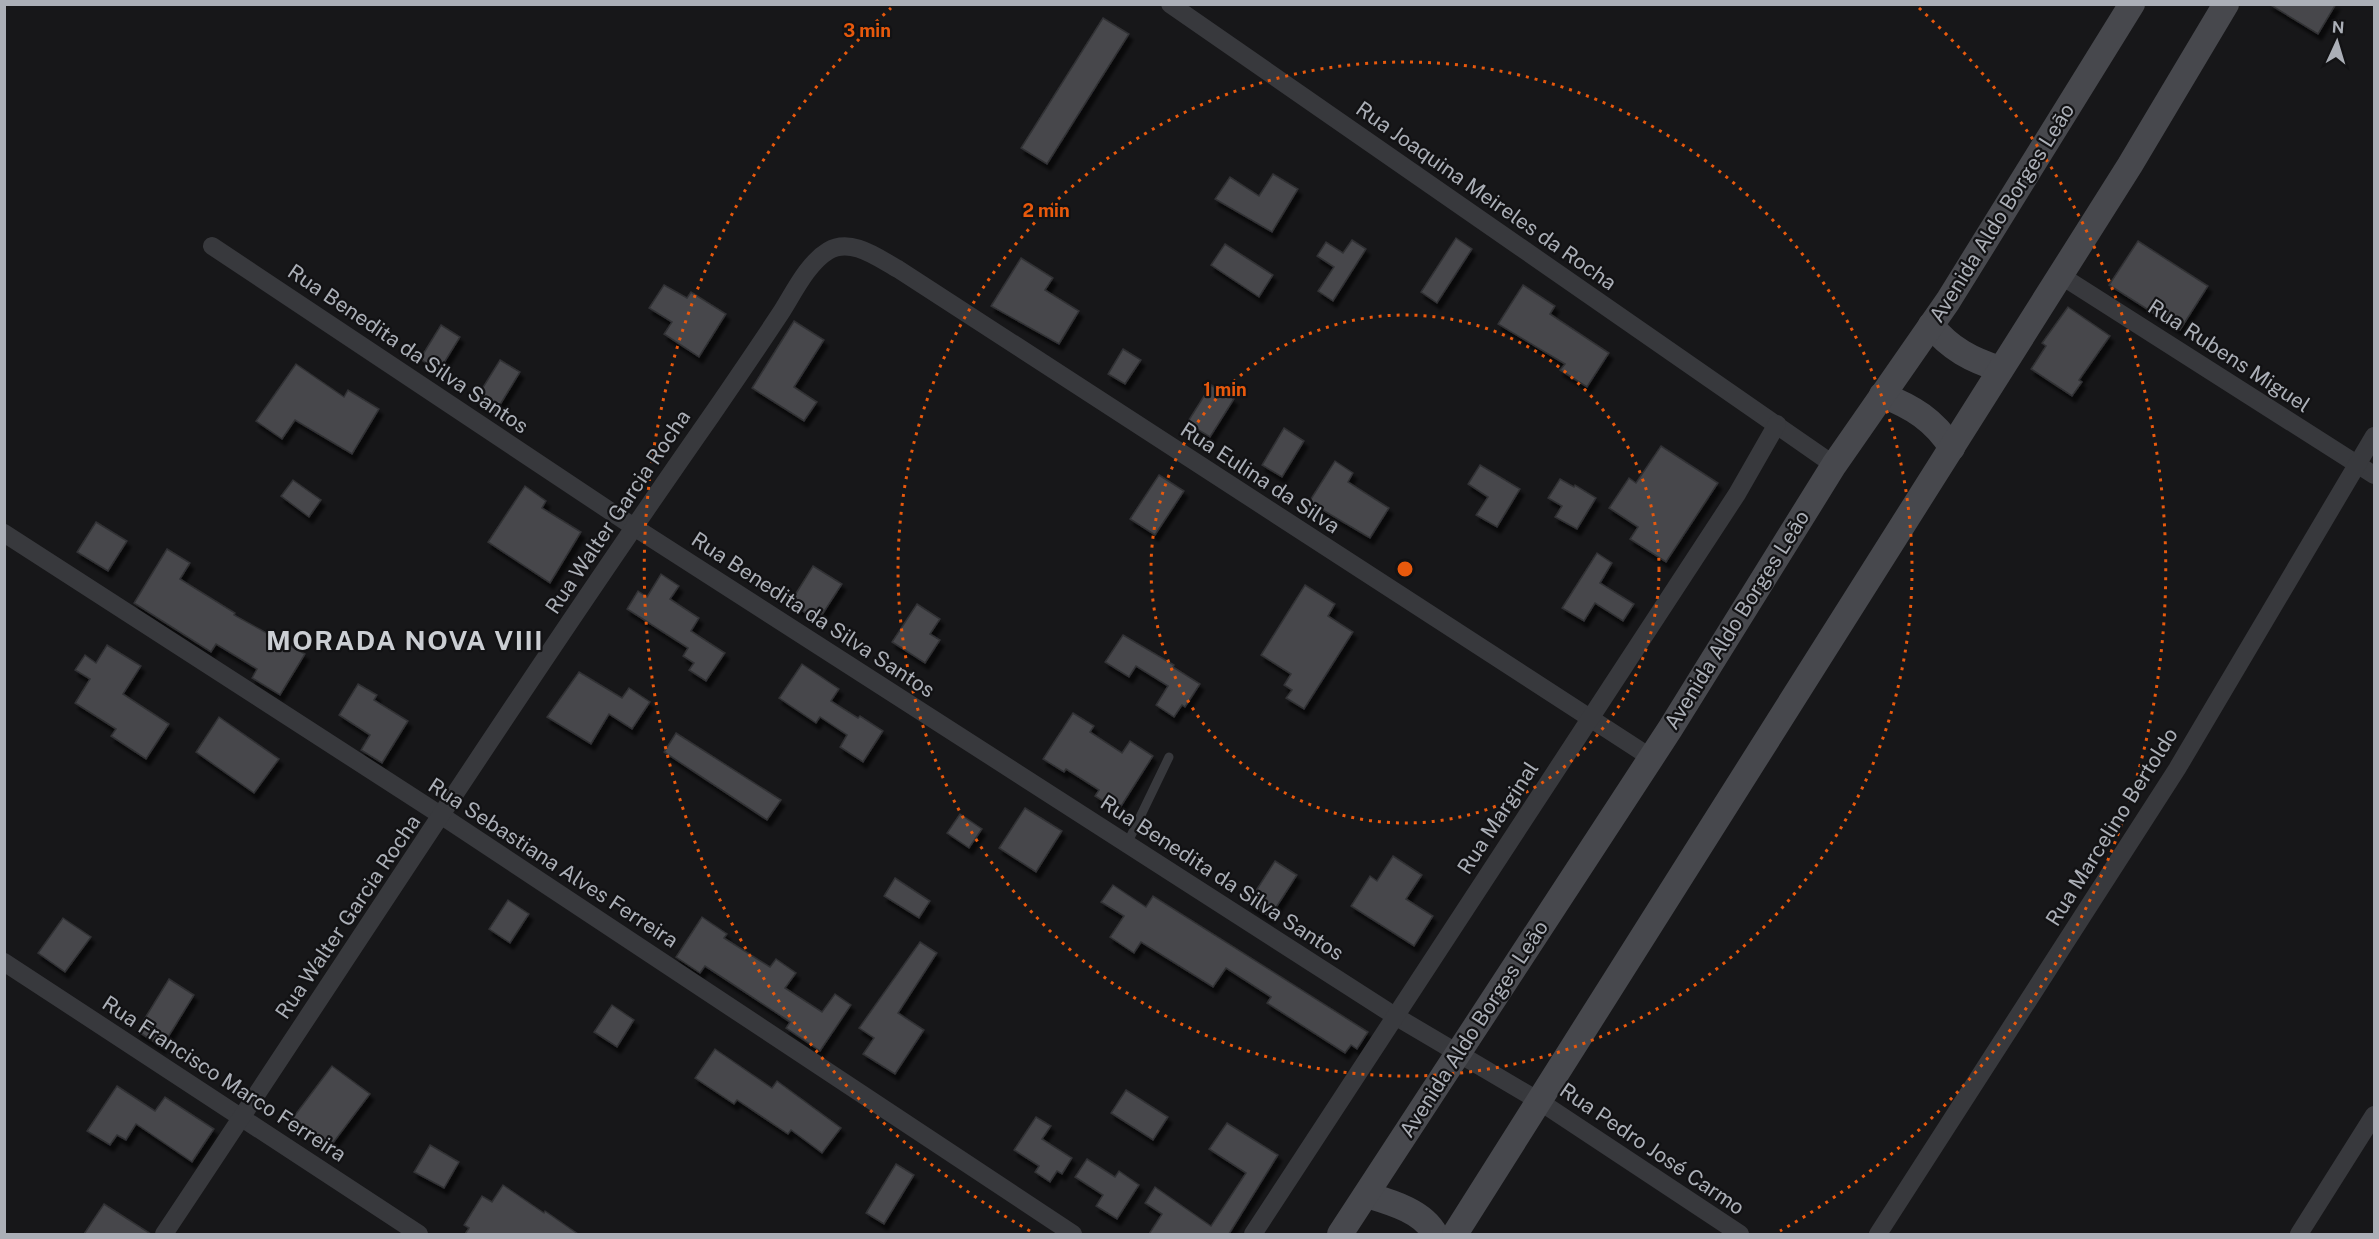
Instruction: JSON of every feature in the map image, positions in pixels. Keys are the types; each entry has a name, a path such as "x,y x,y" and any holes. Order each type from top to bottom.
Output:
{"street":[{"name":"Rua Joaquina Meireles da Rocha","path":"1170,4 1834,465"},
{"name":"Avenida Aldo Borges Leão","path":"1340,1234 1650,757 1834,465 1931,325 2132,4"},
{"path":"1455,1234 2130,165 2226,4"},
{"name":"Rua Benedita da Silva Santos","path":"212,246 634,527 1395,1016 1459,1053"},
{"name":"Rua Walter Garcia Rocha","path":"164,1234 634,527 814,264 830,249 841,247"},
{"name":"Rua Eulina da Silva","path":"841,247 853,247 873,255 929,289 1650,757"},
{"name":"Rua Rubens Miguel","path":"2060,275 2374,475"},
{"path":"1931,325 1957,350 1975,361 2000,369"},
{"path":"1882,395 1915,409 1932,422 1952,448"},
{"name":"Rua Marginal","path":"1253,1234 1737,494 1777,424"},
{"name":"Rua Marcelino Bertoldo","path":"1878,1234 2177,769 2374,436"},
{"name":"Rua Sebastiana Alves Ferreira","path":"4,533 442,816 1073,1234"},
{"name":"Rua Francisco Marco Ferreira","path":"4,962 419,1234"},
{"name":"Rua Pedro José Carmo","path":"1459,1053 1539,1101 1740,1234"},
{"path":"2299,1234 2374,1115"},
{"path":"1366,1195 1389,1201 1420,1218 1435,1234"}],"lane":[{"path":"1127,844 1169,757"}],"building":[{"path":"2269,4 2336,4 2318,34"},
{"path":"1103,18 1129,34 1047,164 1021,148"},
{"path":"1273,174 1298,189 1272,232 1215,199 1230,177 1259,196"},
{"path":"1456,238 1472,249 1437,303 1421,292"},
{"path":"1352,240 1366,249 1333,301 1318,291 1334,267 1317,256 1326,242 1343,253"},
{"path":"2138,241 2208,286 2180,330 2109,285"},
{"path":"1225,244 1273,275 1259,297 1211,265"},
{"path":"1021,258 1053,278 1045,290 1079,311 1059,344 991,306"},
{"path":"664,285 687,298 691,292 726,314 699,357 664,334 672,322 649,308"},
{"path":"1523,285 1555,306 1550,314 1609,353 1587,387 1560,370 1565,364 1498,324"},
{"path":"2068,307 2110,336 2079,380 2082,382 2072,396 2031,369 2046,346 2042,343"},
{"path":"794,321 824,340 794,387 817,402 804,421 752,388"},
{"path":"441,325 460,337 439,371 420,359"},
{"path":"1123,349 1141,360 1125,384 1108,374"},
{"path":"500,360 520,372 495,413 475,400"},
{"path":"296,364 344,397 348,390 379,409 352,454 295,420 282,439 256,421"},
{"path":"1211,385 1234,399 1210,437 1187,423"},
{"path":"1284,428 1304,441 1282,477 1262,465"},
{"path":"1661,446 1718,483 1666,562 1630,539 1638,527 1609,508 1629,478 1636,483"},
{"path":"1335,461 1353,473 1348,482 1389,508 1370,538 1309,502"},
{"path":"1480,465 1520,489 1497,527 1476,515 1488,497 1468,484"},
{"path":"1159,475 1184,491 1155,535 1130,519"},
{"path":"1560,479 1596,498 1577,529 1555,517 1562,506 1548,498"},
{"path":"293,480 321,500 309,517 281,496"},
{"path":"525,486 546,501 542,508 581,532 550,583 488,542"},
{"path":"96,522 127,541 108,571 77,552"},
{"path":"167,549 190,563 180,579 235,613 234,615 305,654 280,695 252,678 257,669 216,644 211,652 134,603"},
{"path":"1597,553 1612,563 1600,583 1634,604 1623,621 1595,603 1584,621 1562,608"},
{"path":"813,566 842,584 818,621 790,603"},
{"path":"661,574 679,586 670,599 699,618 691,631 725,653 706,681 689,670 694,663 683,656 688,648 627,609 638,591 647,597"},
{"path":"1305,585 1335,604 1328,616 1353,632 1304,709 1286,698 1292,690 1284,685 1291,674 1261,655"},
{"path":"917,604 940,619 930,634 940,640 925,663 892,642"},
{"path":"1123,635 1174,665 1173,667 1200,684 1185,707 1182,705 1174,717 1156,705 1168,686 1136,666 1129,677 1105,662"},
{"path":"107,645 141,666 123,694 169,724 146,759 111,736 116,729 75,703 90,679 75,670 85,655 96,663"},
{"path":"802,664 839,689 831,701 883,731 863,762 840,747 847,735 820,717 816,723 779,698"},
{"path":"579,672 622,698 629,688 650,702 632,729 609,714 591,744 547,717"},
{"path":"358,684 377,695 374,700 408,721 382,763 361,750 370,735 339,715"},
{"path":"1073,713 1094,726 1090,732 1122,753 1130,741 1153,756 1118,811 1095,796 1099,790 1066,769 1064,772 1043,759"},
{"path":"219,717 279,759 254,793 196,752"},
{"path":"676,733 781,800 767,820 664,752"},
{"path":"1025,808 1062,831 1036,872 999,848"},
{"path":"960,814 982,829 969,848 947,833"},
{"path":"1393,856 1422,875 1406,899 1433,916 1414,946 1351,906 1370,876 1377,881"},
{"path":"1275,861 1297,875 1270,917 1248,903"},
{"path":"895,878 930,901 919,918 884,896"},
{"path":"1113,885 1146,907 1153,896 1368,1032 1357,1049 1351,1045 1345,1053 1267,1003 1271,997 1226,968 1213,987 1141,942 1134,953 1110,937 1124,916 1101,902"},
{"path":"508,900 529,914 510,943 489,929"},
{"path":"702,917 727,934 724,938 770,967 776,959 796,973 785,988 822,1012 835,994 851,1005 820,1051 786,1028 790,1022 705,966 700,973 676,957"},
{"path":"63,918 91,937 65,972 38,953"},
{"path":"920,942 937,953 898,1013 924,1030 895,1074 863,1054 874,1038 859,1028"},
{"path":"169,979 194,995 162,1047 137,1031"},
{"path":"612,1005 634,1020 617,1047 594,1032"},
{"path":"715,1049 772,1088 777,1081 841,1128 822,1153 791,1130 788,1134 737,1100 734,1104 695,1078"},
{"path":"332,1066 370,1094 330,1147 292,1119"},
{"path":"117,1086 155,1111 165,1097 214,1129 192,1162 136,1124 126,1140 117,1135 110,1145 87,1131"},
{"path":"1126,1090 1168,1117 1153,1140 1111,1113"},
{"path":"1036,1117 1051,1126 1042,1139 1072,1158 1062,1174 1057,1171 1050,1182 1035,1172 1039,1166 1014,1150"},
{"path":"1227,1123 1278,1155 1229,1234 1149,1234 1162,1214 1145,1203 1155,1187 1211,1226 1246,1173 1209,1149"},
{"path":"430,1145 459,1162 444,1188 414,1172"},
{"path":"1087,1159 1115,1177 1119,1171 1139,1185 1117,1219 1096,1206 1103,1195 1075,1177"},
{"path":"896,1164 914,1175 884,1224 866,1213"},
{"path":"503,1185 578,1234 465,1234 469,1228 464,1225 482,1196 492,1202"},
{"path":"104,1204 151,1234 84,1234"}],"district":[{"name":"MORADA NOVA VIII","path":"405,641"}]}
